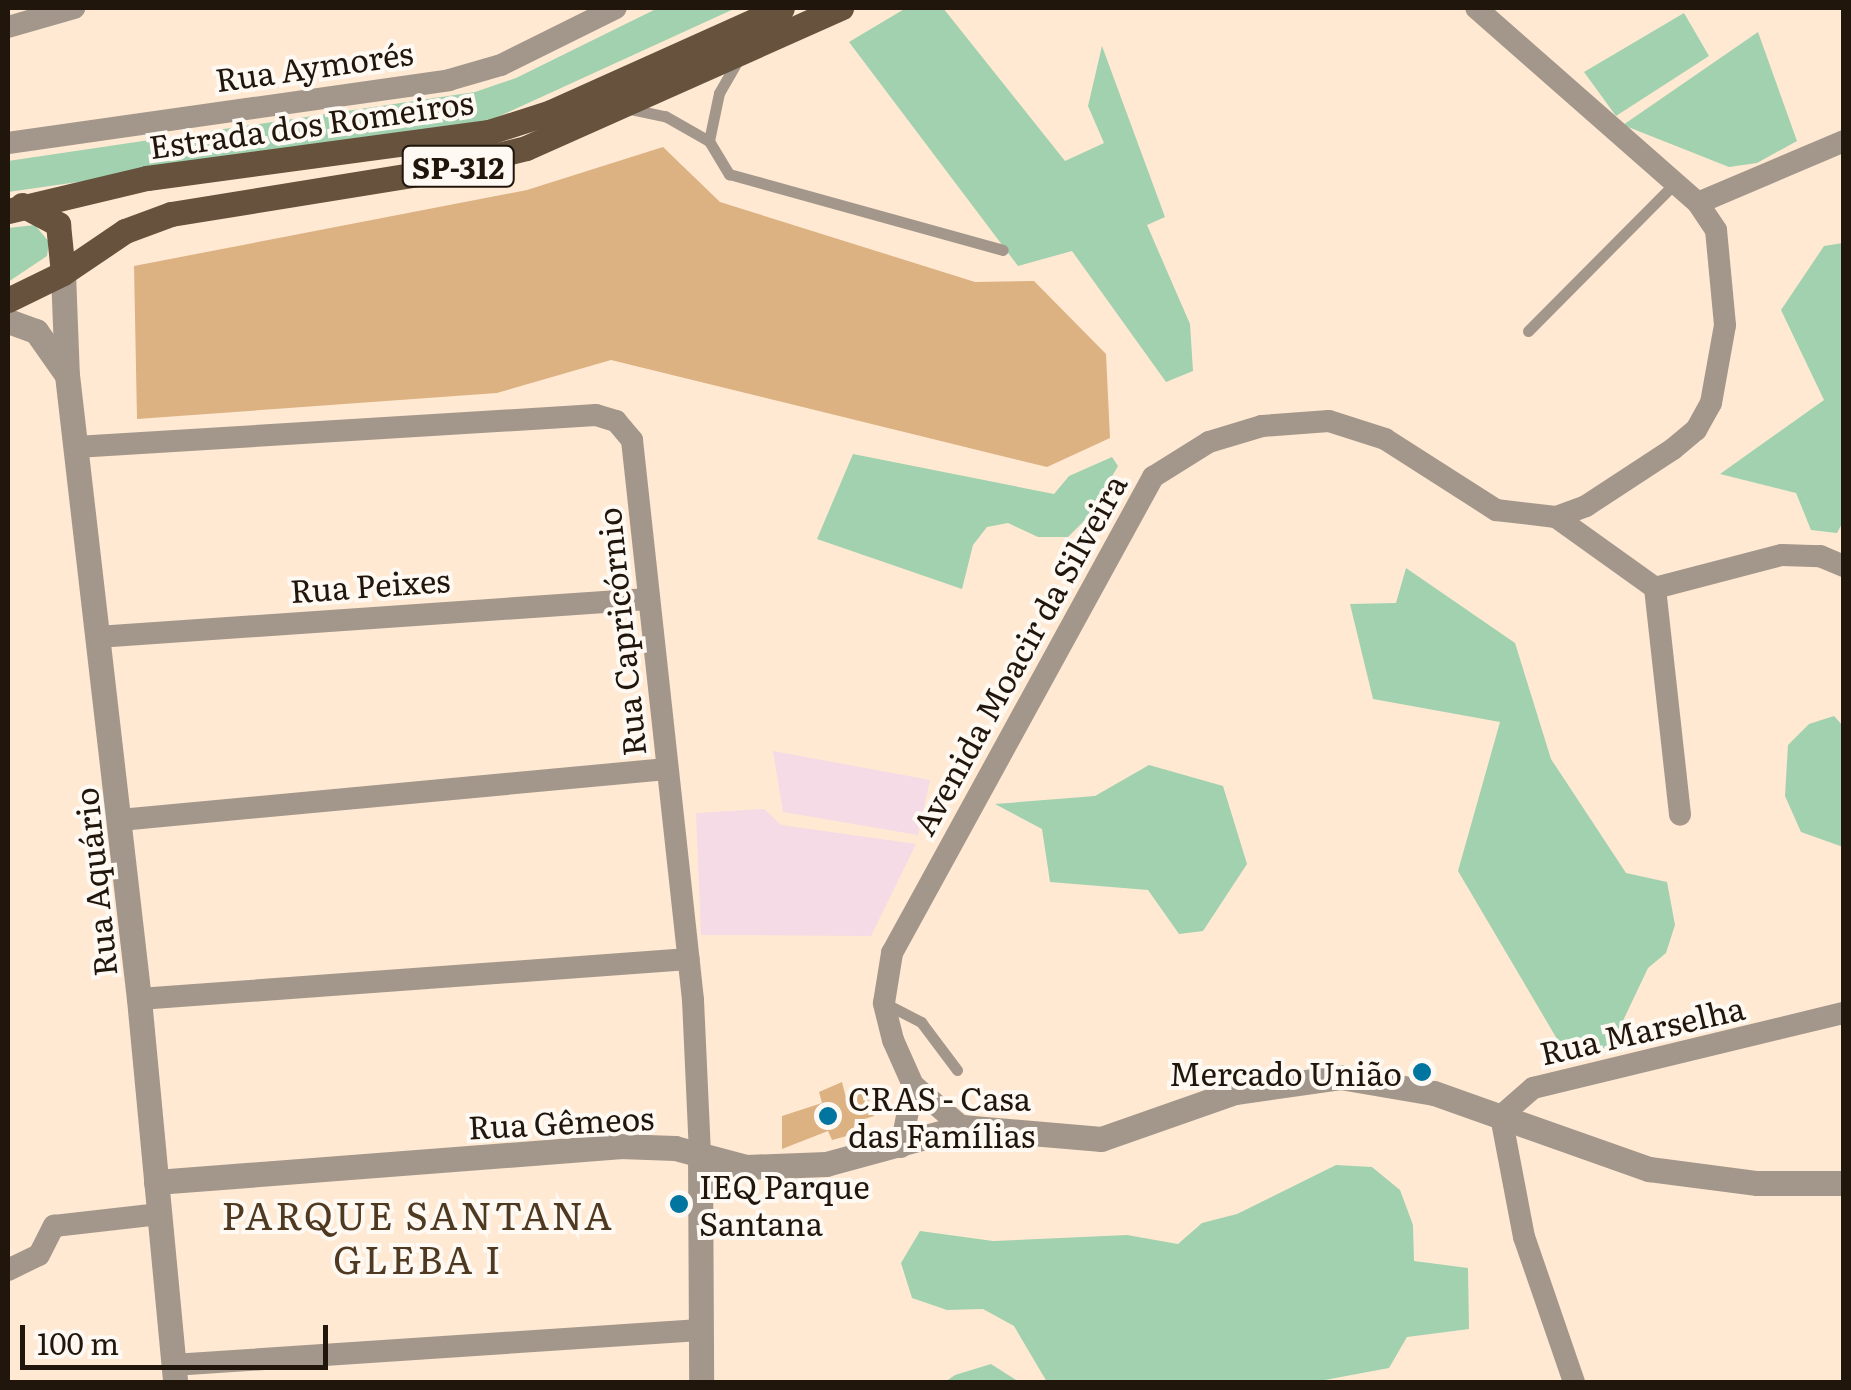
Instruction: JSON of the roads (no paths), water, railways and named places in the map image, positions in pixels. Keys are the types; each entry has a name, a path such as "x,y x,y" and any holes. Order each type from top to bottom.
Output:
{"main road":[{"name":"Estrada dos Romeiros","path":"15,208 147,178 489,132 551,112 782,8"},
{"name":"Estrada dos Romeiros","path":"8,300 63,273 124,231 171,214 478,162 622,107 841,8"},
{"path":"15,208 58,224 63,273"}],"street":[{"path":"8,26 74,8"},
{"name":"Rua Aymorés","path":"8,143 464,76 501,66 616,8"},
{"path":"1476,8 1673,186 1698,203 1716,230 1726,278 1725,324 1711,403 1696,430 1586,506 1556,517"},
{"path":"1698,203 1844,141"},
{"name":"Rua Aquário","path":"63,273 67,375 120,820 174,1374"},
{"path":"8,322 36,332 67,375"},
{"name":"Rua Capricórnio","path":"76,447 606,416 632,440 689,959 700,1154 700,1382"},
{"name":"Avenida Moacir da Silveira","path":"962,1128 913,1085 884,1004 892,953 1136,498 1177,458 1262,426 1354,424 1496,510 1556,517"},
{"path":"1556,517 1654,588 1680,815"},
{"path":"1654,588 1782,556 1820,556 1844,566"},
{"name":"Rua Peixes","path":"96,637 648,598"},
{"path":"120,820 667,770"},
{"path":"139,999 689,959"},
{"name":"Rua Marselha","path":"1501,1116 1533,1088 1844,1013"},
{"path":"962,1128 1101,1139 1235,1092 1313,1078 1407,1086 1649,1169 1757,1183 1844,1183"},
{"name":"Avenida Moacir da Silveira","path":"902,1147 913,1085"},
{"path":"1501,1116 1520,1224 1574,1382"},
{"name":"Rua Gêmeos","path":"156,1182 619,1146 700,1154 746,1167 791,1167 902,1147 962,1128"},
{"path":"8,1270 38,1255 54,1226 159,1214"},
{"path":"174,1374 700,1330"}],"lane":[{"path":"710,141 718,93 743,52"},
{"path":"622,107 665,116 710,141 724,170 740,181 1003,250"},
{"path":"1528,330 1673,186"},
{"path":"884,1004 921,1022 957,1070"}],"place":[{"name":"Mercado União","path":"1422,1072"},
{"name":"CRAS - Casa das Famílias","path":"828,1116"},
{"name":"IEQ Parque Santana","path":"679,1204"}],"district":[{"name":"PARQUE SANTANA GLEBA I","path":"418,1236"}]}
